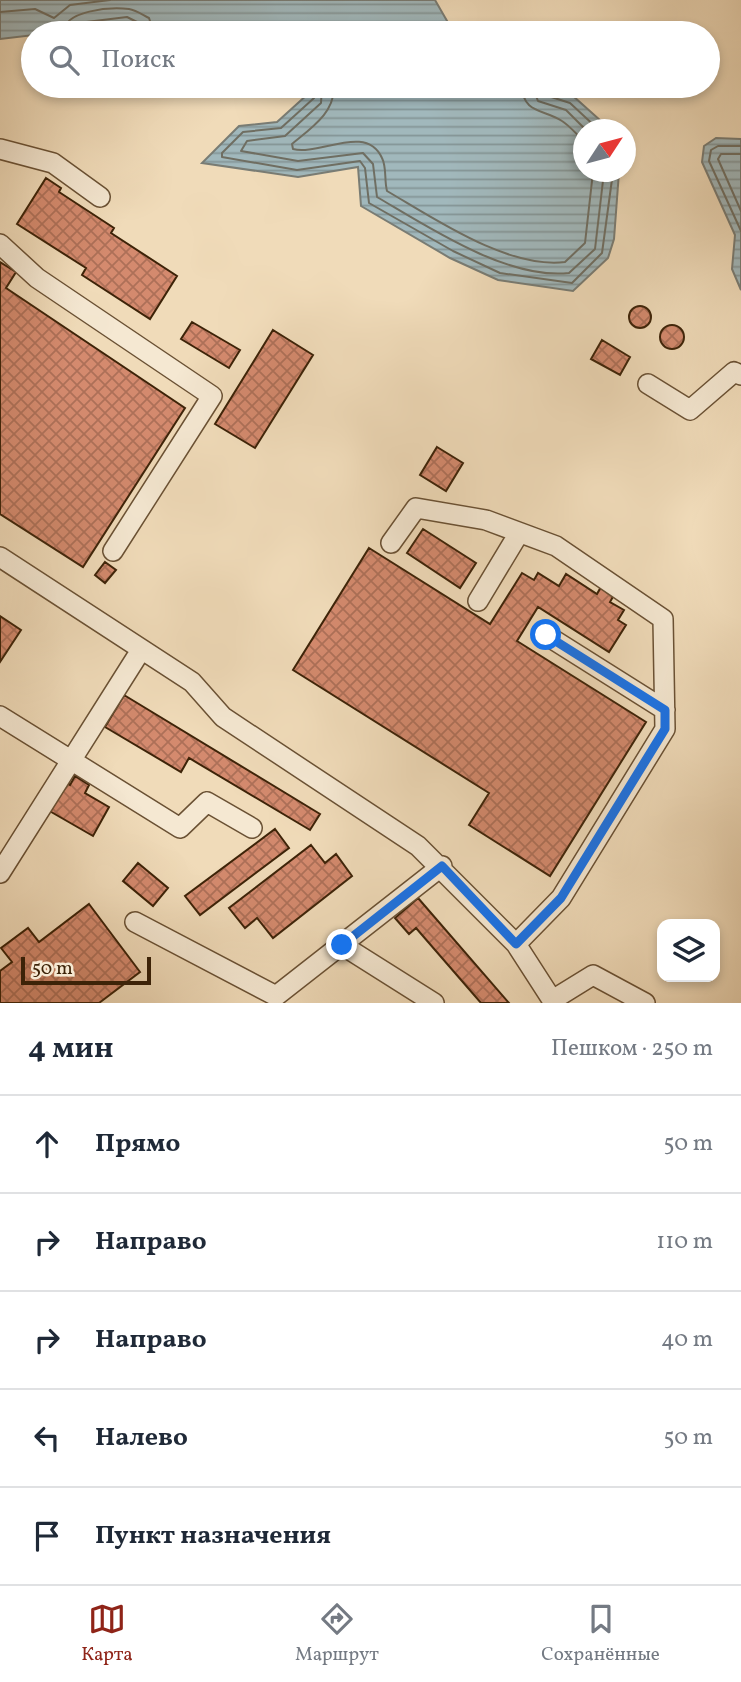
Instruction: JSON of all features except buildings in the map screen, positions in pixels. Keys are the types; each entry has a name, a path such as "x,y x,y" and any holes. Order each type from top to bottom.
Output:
{"lane":[{"path":"0,149 53,163 100,197"},
{"path":"0,244 37,278 212,396 113,551"},
{"path":"648,384 690,410 734,372 741,375"},
{"path":"391,543 416,508 486,520 556,547 663,619 665,729 561,898 516,944"},
{"path":"478,601 519,533"},
{"path":"0,557 192,682 223,717 313,774 418,846 442,866 516,944 554,1001 593,975 645,1003"},
{"path":"546,635 665,710"},
{"path":"0,873 141,650"},
{"path":"0,716 180,828 207,802 252,828"},
{"path":"135,922 276,1000 442,866"},
{"path":"342,945 434,1003"}],"water":[{"path":"0,0 435,0 447,21 21,21 21,37 0,39"},
{"path":"303,98 575,98 599,119 573,119 573,182 618,182 614,239 608,258 573,291 498,280 450,258 361,206 358,167 298,177 202,163 239,126 277,122"},
{"path":"716,138 741,139 741,290 732,269 735,235 702,162 704,146"}],"route":[{"path":"342,945 442,866 516,944 561,898 665,729 665,710 546,635"}]}
